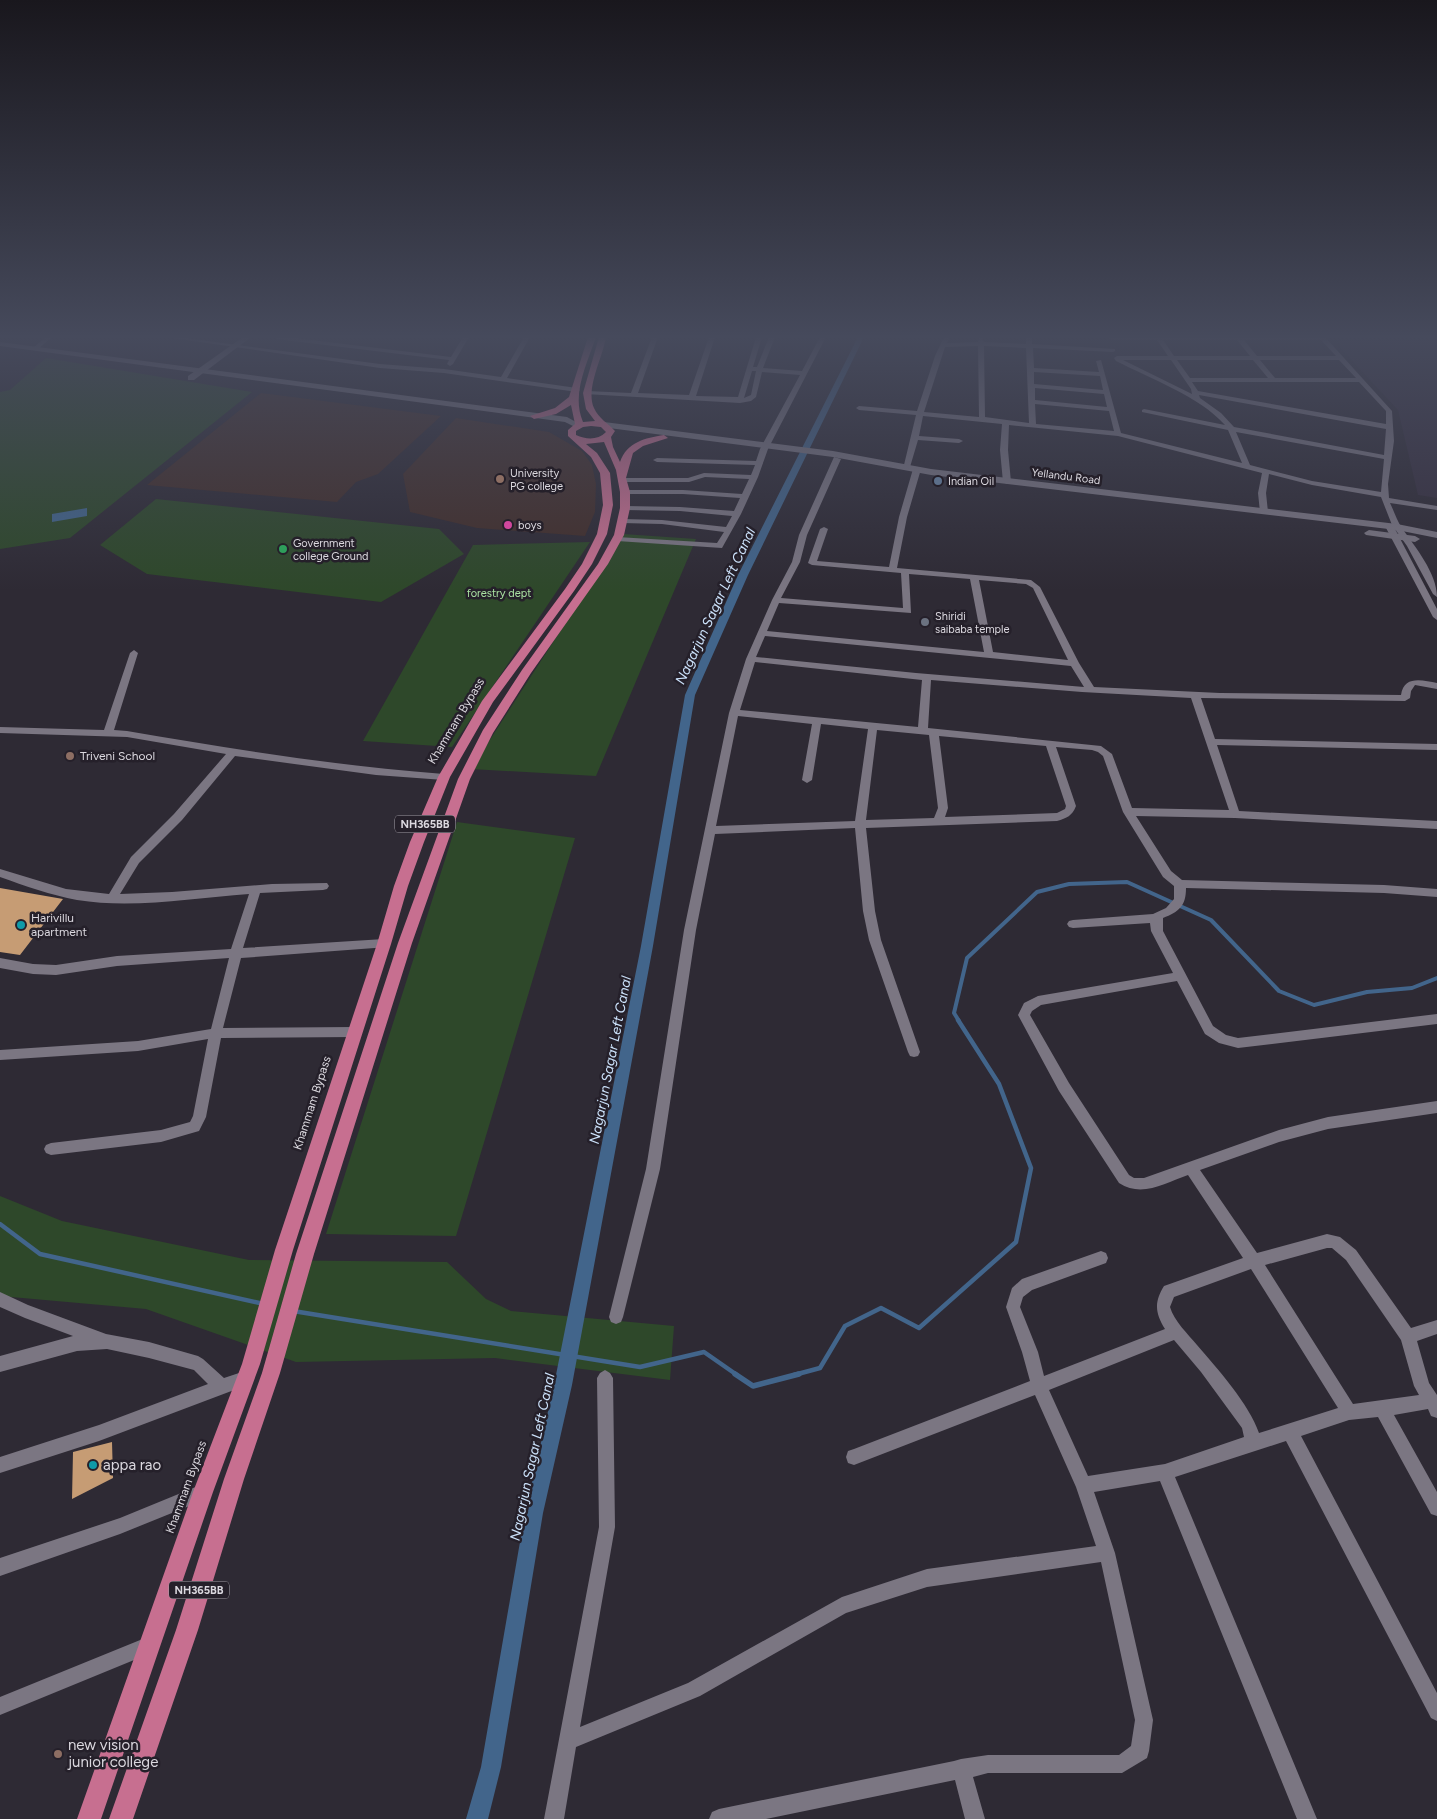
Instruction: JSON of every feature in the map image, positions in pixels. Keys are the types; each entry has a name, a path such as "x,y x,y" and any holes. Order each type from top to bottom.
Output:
{"highway":[{"name":"NH365BB","path":"121,1819 187,1630 234,1480 275,1360 305,1254 425,883 464,779 487,733 526,672 603,564 617,539 622,521 625,492 623,480 609,448 609,428 600,422"},
{"path":"603,425 591,423 580,425 572,430 574,437 592,442 609,435"},
{"name":"Khammam Bypass","path":"89,1819 248,1371 284,1250 384,944 400,886 444,777 488,701 531,640 569,592 587,564 602,534 608,505 608,484 605,473 594,455 574,437"},
{"path":"623,480 624,461 629,450 640,443 664,438"}],"main road":[{"path":"533,422 557,427 574,437"},
{"path":"570,422 580,425"},
{"name":"Yellandu Road","path":"603,425 906,467 915,472 1264,512 1437,535"},
{"name":"Yellandu Road","path":"609,435 765,447"},
{"name":"Yellandu Road","path":"833,457 915,472 1393,528 1406,538 1437,543"}],"street":[{"path":"617,539 719,546 737,514 765,447 778,422"},
{"path":"906,467 915,438 917,422"},
{"path":"996,422 1118,434 1312,483 1437,508"},
{"path":"1033,422 1033,426"},
{"path":"1115,422 1118,434"},
{"path":"1199,422 1388,458"},
{"path":"1225,422 1247,466"},
{"path":"1357,422 1389,427"},
{"path":"1389,422 1385,498 1393,528 1437,617"},
{"path":"1006,424 1004,450 1007,482"},
{"path":"915,438 959,441"},
{"path":"616,1317 653,1169 690,930 734,714 751,659 776,600 796,562 803,535 833,457"},
{"path":"657,460 759,464"},
{"path":"1264,512 1262,492 1266,471"},
{"path":"893,570 915,472"},
{"path":"623,480 689,480 704,475 754,477"},
{"path":"625,492 683,492 745,496"},
{"path":"624,508 680,508 737,514"},
{"path":"622,521 662,522 729,530"},
{"path":"812,563 824,529"},
{"path":"1406,538 1436,589"},
{"path":"796,562 1028,582 1036,587 1074,663 1091,690"},
{"path":"776,600 908,611 905,571"},
{"path":"974,578 989,654"},
{"path":"763,633 1074,663"},
{"path":"108,733 134,652"},
{"path":"751,659 927,678 1091,690 1194,695 1405,698 1406,689 1409,684 1414,682 1437,686"},
{"path":"927,678 928,732 940,782 939,798 943,808 938,822"},
{"path":"1194,695 1235,814"},
{"path":"734,714 1101,749 1107,754 1128,812 1167,874 1180,884 1384,889 1437,893"},
{"path":"807,780 817,721"},
{"path":"872,726 860,825 869,911 875,940 914,1052"},
{"path":"0,730 128,734 233,752 376,772 444,777"},
{"path":"1210,742 1437,747"},
{"path":"710,830 1056,817 1070,811 1070,806 1050,743"},
{"path":"112,898 135,860 178,817 233,752"},
{"path":"1128,812 1235,814 1437,825"},
{"path":"0,873 27,882 87,896 112,898 155,899 256,889 324,886"},
{"path":"1074,924 1157,918 1158,915 1170,911 1180,900 1180,884"},
{"path":"51,1149 161,1136 194,1127 199,1117 216,1033 236,953 256,889"},
{"path":"1157,918 1158,931 1209,1030 1223,1039 1238,1043 1437,1019"},
{"path":"0,963 33,969 56,970 117,961 384,944"},
{"path":"1181,976 1038,1001 1028,1007 1024,1015 1064,1087 1124,1179 1132,1184 1144,1184 1280,1136 1328,1124 1437,1107"},
{"path":"0,1056 138,1046 216,1033 355,1032"},
{"path":"1192,1168 1254,1261 1349,1412"},
{"path":"1084,1485 1165,1472 1349,1412 1434,1406 1422,1386 1408,1336 1351,1255 1335,1242 1327,1240 1254,1261 1169,1291 1162,1300 1162,1308 1176,1331 1206,1367 1248,1424 1254,1442"},
{"path":"719,1819 961,1768 988,1764 1122,1764 1140,1751 1144,1720 1107,1553 1084,1485 1039,1386 1030,1352 1013,1307 1017,1293 1027,1284 1101,1258"},
{"path":"0,1298 25,1311 107,1341 149,1350 198,1364 222,1386"},
{"path":"1408,1336 1437,1327"},
{"path":"854,1457 1176,1331"},
{"path":"0,1364 77,1343 107,1341"},
{"path":"0,1466 99,1433 222,1386 248,1371"},
{"path":"554,1819 607,1527 605,1378"},
{"path":"1382,1409 1437,1508"},
{"path":"1290,1432 1437,1712"},
{"path":"1165,1472 1307,1819"},
{"path":"0,1567 120,1526 204,1492"},
{"path":"568,1741 694,1690 842,1606 927,1578 1107,1553"},
{"path":"0,1706 150,1645"},
{"path":"961,1768 975,1819"}],"shaded area":[{"path":"225,422 435,422 378,474 356,482 337,502 147,485"},
{"name":"University PG college","path":"452,422 482,422 549,432 582,451 592,465 596,484 595,512 585,536 477,528 410,512 403,474"},
{"path":"1401,422 1437,422 1437,498 1418,495"}],"green space":[{"path":"0,422 215,422 70,538 0,549"},
{"name":"Government college Ground","path":"156,499 439,529 464,554 381,602 147,574 100,545"},
{"path":"623,534 696,539 596,776 471,769"},
{"name":"forestry dept","path":"590,542 452,747 363,741 473,545"},
{"path":"457,822 575,838 456,1236 326,1234"},
{"path":"0,1196 62,1221 249,1260 447,1262 486,1299 511,1311 674,1326 670,1380 495,1358 296,1362 146,1309 0,1296"}],"water":[{"path":"87,508 87,516 52,522 52,514"}],"building":[{"name":"Harivillu apartment","path":"0,888 63,899 20,955 0,952"},
{"name":"appa rao","path":"112,1442 113,1478 72,1499 73,1452"}],"waterway":[{"name":"Nagarjun Sagar Left Canal","path":"477,1819 491,1767 534,1513 563,1385 647,946 690,695 743,575 819,422"},
{"path":"959,1021 954,1013 967,958 1037,892 1069,884 1127,882 1211,920 1279,991 1314,1005 1367,992 1412,988 1437,978"},
{"path":"794,1375 820,1368 845,1326 881,1308 919,1328 1016,1242 1031,1168 999,1084 958,1020"},
{"path":"0,1224 40,1254 264,1304"},
{"path":"293,1311 640,1367 704,1352 737,1375"},
{"path":"735,1374 753,1386 799,1374"}],"place":[{"name":"University PG college","path":"500,479"},
{"name":"Indian Oil","path":"938,481"},
{"name":"boys","path":"508,525"},
{"name":"Government college Ground","path":"283,549"},
{"name":"Shiridi saibaba temple","path":"925,622"},
{"name":"Triveni School","path":"70,756"},
{"name":"Harivillu apartment","path":"21,925"},
{"name":"appa rao","path":"93,1465"},
{"name":"new vision junior college","path":"58,1754"}]}
